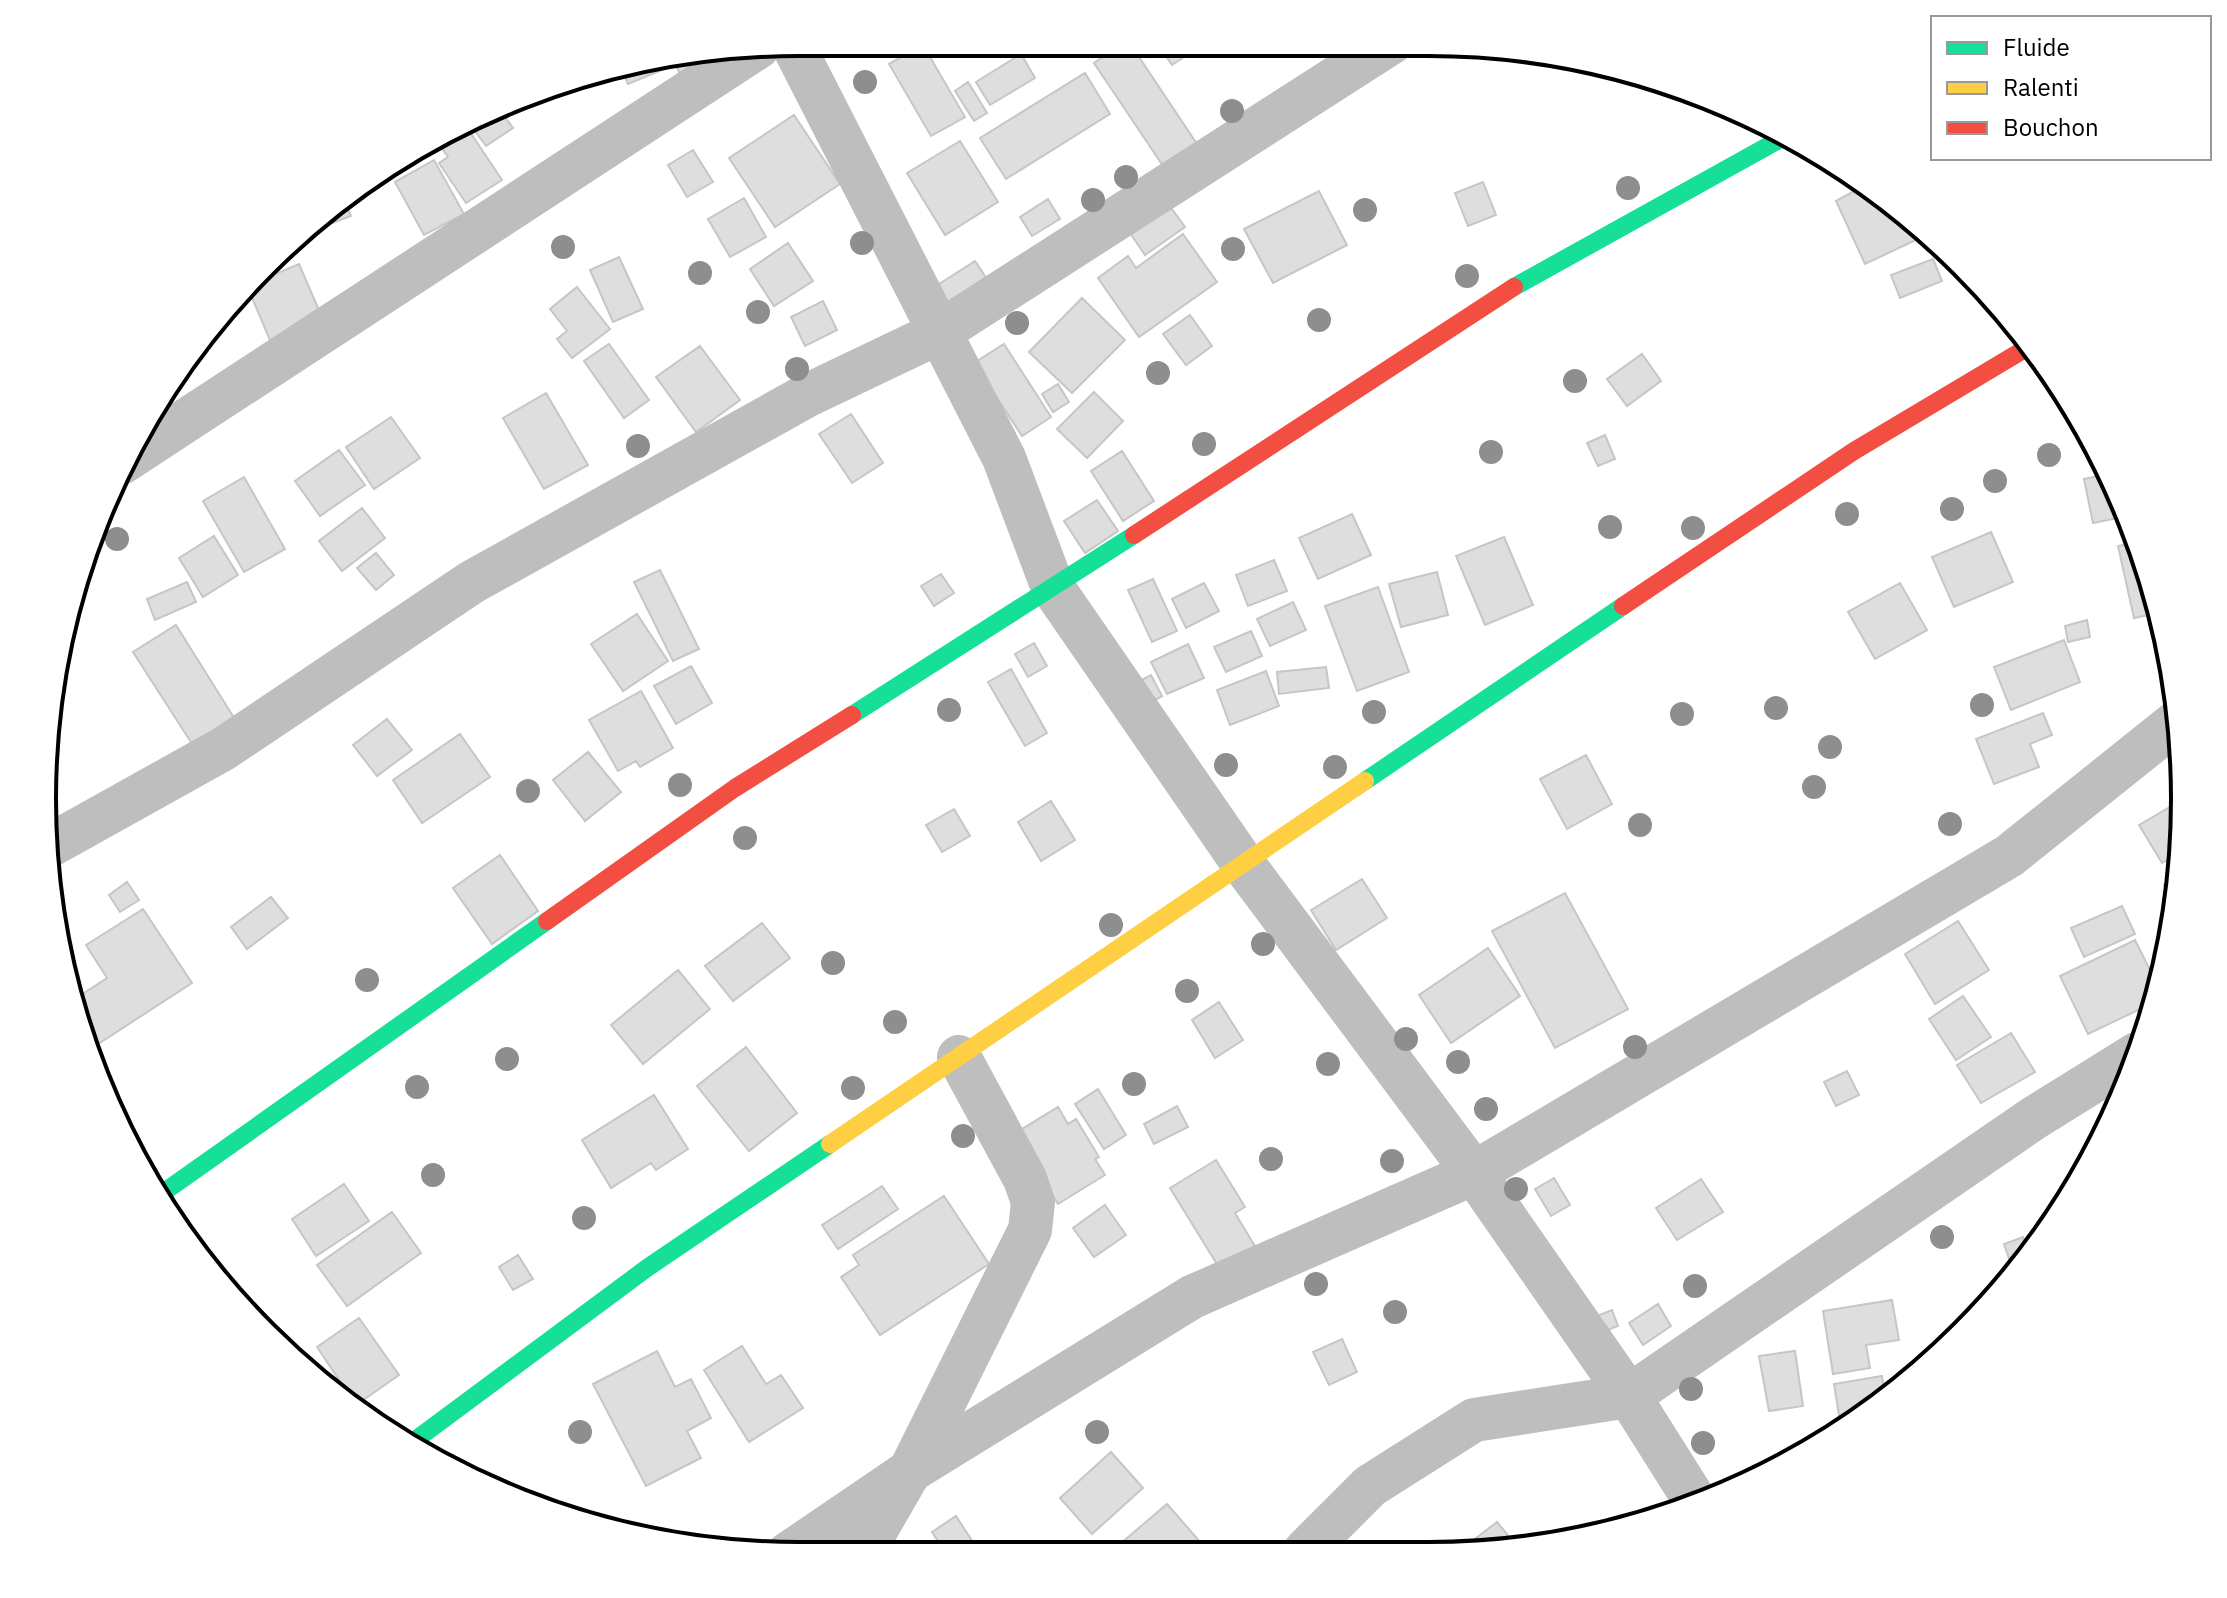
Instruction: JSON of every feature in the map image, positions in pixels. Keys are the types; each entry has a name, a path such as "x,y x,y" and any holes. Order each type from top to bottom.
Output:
{"street":[{"path":"799,56 1004,458 1053,588 1244,865 1474,1173 1629,1396 1690,1494"},
{"path":"58,841 223,749 472,582 806,396 938,333 1370,56"},
{"path":"145,447 740,59"},
{"path":"168,1189 735,788 1053,588 1501,294 1775,142"},
{"path":"419,1437 647,1268 1854,451 2020,352"},
{"path":"806,1542 910,1471 1192,1297 1474,1173 2009,856 2167,729"},
{"path":"869,1542 910,1471 1030,1230 1033,1202 1025,1179 959,1057"},
{"path":"1314,1542 1370,1486 1474,1420 1629,1396 2034,1118 2122,1063"}],"building":[{"path":"903,56 929,56 965,117 931,136 889,64"},
{"path":"1018,56 1022,56 1035,78 990,105 976,82"},
{"path":"1104,56 1138,56 1201,150 1167,172 1094,63"},
{"path":"1166,56 1186,56 1172,65"},
{"path":"700,62 682,78 676,66"},
{"path":"662,70 628,84 625,77"},
{"path":"1085,73 1110,114 1006,179 980,138"},
{"path":"968,82 987,113 974,121 955,91"},
{"path":"794,115 840,184 775,227 729,158"},
{"path":"505,117 513,128 486,146 475,131"},
{"path":"471,133 502,180 466,203 439,163 448,157 442,148"},
{"path":"960,141 998,202 945,235 907,173"},
{"path":"693,150 713,182 687,197 668,165"},
{"path":"434,160 464,214 424,235 395,182"},
{"path":"1483,182 1496,215 1468,226 1455,193"},
{"path":"1319,191 1347,245 1273,283 1244,229"},
{"path":"1854,191 1917,239 1865,264 1836,201"},
{"path":"744,198 766,237 730,257 708,219"},
{"path":"1048,199 1060,219 1032,236 1020,217"},
{"path":"1169,205 1185,227 1145,255 1130,233"},
{"path":"348,209 351,216 329,224"},
{"path":"1183,234 1217,282 1139,337 1098,278 1128,256 1136,268"},
{"path":"788,243 813,281 774,306 750,269"},
{"path":"619,257 643,309 613,322 590,270"},
{"path":"1933,259 1942,281 1900,298 1891,275"},
{"path":"975,261 989,282 949,307 936,286"},
{"path":"299,264 324,322 272,345 252,297 273,275"},
{"path":"577,287 610,329 572,358 557,339 567,331 550,309"},
{"path":"1082,298 1125,340 1072,393 1029,352"},
{"path":"823,301 837,330 805,346 791,317"},
{"path":"1190,315 1212,346 1186,365 1163,334"},
{"path":"609,344 649,400 624,418 584,361"},
{"path":"1004,344 1051,417 1022,436 974,363"},
{"path":"700,346 740,400 696,432 656,377"},
{"path":"1642,354 1661,381 1627,406 1607,379"},
{"path":"1058,384 1069,402 1053,412 1042,394"},
{"path":"1094,392 1123,421 1087,458 1057,429"},
{"path":"546,393 588,465 544,489 503,418"},
{"path":"851,414 883,463 852,483 819,434"},
{"path":"391,417 420,458 374,489 346,447"},
{"path":"1605,435 1615,459 1598,466 1587,443"},
{"path":"339,450 365,485 320,516 295,481"},
{"path":"1122,451 1154,501 1123,521 1091,471"},
{"path":"2097,476 2115,518 2093,523 2084,479"},
{"path":"244,477 285,549 244,572 203,501"},
{"path":"1097,500 1118,531 1085,553 1064,521"},
{"path":"362,508 385,538 342,571 319,541"},
{"path":"1352,514 1371,555 1318,579 1299,538"},
{"path":"1991,532 2013,582 1954,607 1932,557"},
{"path":"214,536 238,575 203,597 179,558"},
{"path":"1504,537 1533,605 1485,625 1456,556"},
{"path":"2126,544 2148,615 2134,618 2118,546"},
{"path":"376,553 394,575 376,590 357,568"},
{"path":"1274,560 1287,591 1248,606 1236,575"},
{"path":"660,570 699,649 673,661 634,582"},
{"path":"1437,572 1448,615 1401,627 1389,584"},
{"path":"941,574 954,593 934,606 921,586"},
{"path":"1153,579 1177,631 1152,642 1128,590"},
{"path":"187,582 196,602 155,620 147,599"},
{"path":"1204,583 1219,611 1186,628 1172,599"},
{"path":"1900,583 1927,630 1875,659 1848,612"},
{"path":"1378,587 1409,672 1357,691 1325,606"},
{"path":"1293,602 1306,630 1270,646 1257,619"},
{"path":"637,614 668,661 623,691 591,644"},
{"path":"2087,620 2090,637 2068,642 2065,626"},
{"path":"176,625 236,721 194,747 133,652"},
{"path":"1251,631 1262,656 1226,672 1214,647"},
{"path":"2064,640 2080,682 2011,710 1994,667"},
{"path":"1034,643 1047,666 1028,677 1015,654"},
{"path":"1188,644 1204,678 1167,694 1151,662"},
{"path":"691,666 712,703 676,724 654,686"},
{"path":"1326,667 1329,688 1279,694 1277,672"},
{"path":"1011,669 1047,733 1025,746 988,682"},
{"path":"1266,671 1279,706 1230,725 1217,690"},
{"path":"1151,675 1162,696 1141,708 1130,686"},
{"path":"641,691 673,748 640,767 636,761 618,771 589,720"},
{"path":"2043,713 2052,735 2030,744 2039,767 1994,784 1976,739"},
{"path":"387,719 412,750 377,776 353,745"},
{"path":"460,734 490,777 422,823 393,780"},
{"path":"588,752 621,792 585,821 553,780"},
{"path":"1586,755 1612,804 1567,829 1540,779"},
{"path":"1051,801 1075,840 1041,861 1018,822"},
{"path":"2171,807 2168,860 2162,863 2139,825"},
{"path":"954,809 970,836 942,852 926,825"},
{"path":"500,855 538,911 492,944 453,888"},
{"path":"1362,879 1387,918 1336,950 1311,910"},
{"path":"127,882 139,900 120,912 109,895"},
{"path":"1565,893 1628,1009 1555,1048 1492,931"},
{"path":"271,897 288,918 247,949 231,927"},
{"path":"2122,906 2135,934 2084,957 2071,928"},
{"path":"143,909 192,983 98,1044 82,994 107,978 86,945"},
{"path":"1958,921 1989,970 1935,1004 1905,954"},
{"path":"762,923 790,958 733,1001 705,966"},
{"path":"2135,940 2151,971 2141,1009 2088,1034 2060,976"},
{"path":"1488,948 1520,996 1451,1043 1419,995"},
{"path":"678,970 710,1009 643,1064 611,1025"},
{"path":"1963,996 1991,1037 1956,1060 1929,1019"},
{"path":"1219,1002 1243,1040 1215,1058 1192,1020"},
{"path":"2011,1033 2035,1072 1981,1103 1957,1065"},
{"path":"746,1047 797,1113 749,1151 697,1086"},
{"path":"1847,1071 1859,1095 1836,1106 1824,1082"},
{"path":"1098,1089 1126,1135 1104,1149 1075,1104"},
{"path":"654,1095 688,1149 656,1170 651,1163 611,1188 582,1140"},
{"path":"1177,1106 1188,1127 1154,1144 1144,1124"},
{"path":"1058,1107 1068,1124 1076,1119 1099,1157 1095,1159 1105,1175 1058,1204 1014,1134"},
{"path":"1216,1160 1245,1207 1235,1213 1259,1253 1223,1274 1170,1188"},
{"path":"1554,1178 1570,1205 1551,1216 1535,1189"},
{"path":"1701,1179 1723,1212 1677,1240 1656,1208"},
{"path":"344,1184 369,1221 316,1256 292,1219"},
{"path":"882,1186 898,1209 838,1249 822,1225"},
{"path":"944,1196 989,1264 880,1335 841,1277 859,1265 853,1255"},
{"path":"1105,1205 1126,1235 1094,1257 1073,1228"},
{"path":"392,1212 421,1253 347,1306 317,1265"},
{"path":"2023,1237 2024,1241 2010,1260 2004,1244"},
{"path":"518,1255 533,1279 513,1290 499,1267"},
{"path":"1892,1300 1899,1340 1866,1345 1870,1368 1833,1374 1823,1311"},
{"path":"1658,1304 1671,1326 1643,1345 1629,1323"},
{"path":"1612,1310 1618,1326 1595,1335 1589,1319"},
{"path":"359,1318 399,1375 363,1400 342,1384 317,1347"},
{"path":"1342,1339 1357,1372 1329,1385 1313,1352"},
{"path":"742,1346 766,1384 781,1375 803,1408 749,1442 704,1370"},
{"path":"657,1351 675,1387 691,1379 711,1418 687,1431 701,1458 646,1486 593,1384"},
{"path":"1795,1351 1803,1406 1769,1411 1759,1356"},
{"path":"1882,1376 1884,1385 1839,1418 1834,1384"},
{"path":"1111,1452 1143,1488 1092,1534 1060,1498"},
{"path":"1167,1504 1200,1542 1122,1542"},
{"path":"956,1516 973,1542 939,1542 932,1532"},
{"path":"1497,1522 1510,1537 1477,1540"}],"traffic: fast":[{"path":"1514,287 1775,142"},
{"path":"852,715 1134,535"},
{"path":"1365,781 1623,606"},
{"path":"168,1189 547,921"},
{"path":"419,1437 647,1268 830,1144"}],"traffic: slow":[{"path":"830,1144 1365,781"}],"traffic: jam":[{"path":"1134,535 1514,287"},
{"path":"1623,606 1854,451 2020,352"},
{"path":"547,921 735,788 852,715"}]}
